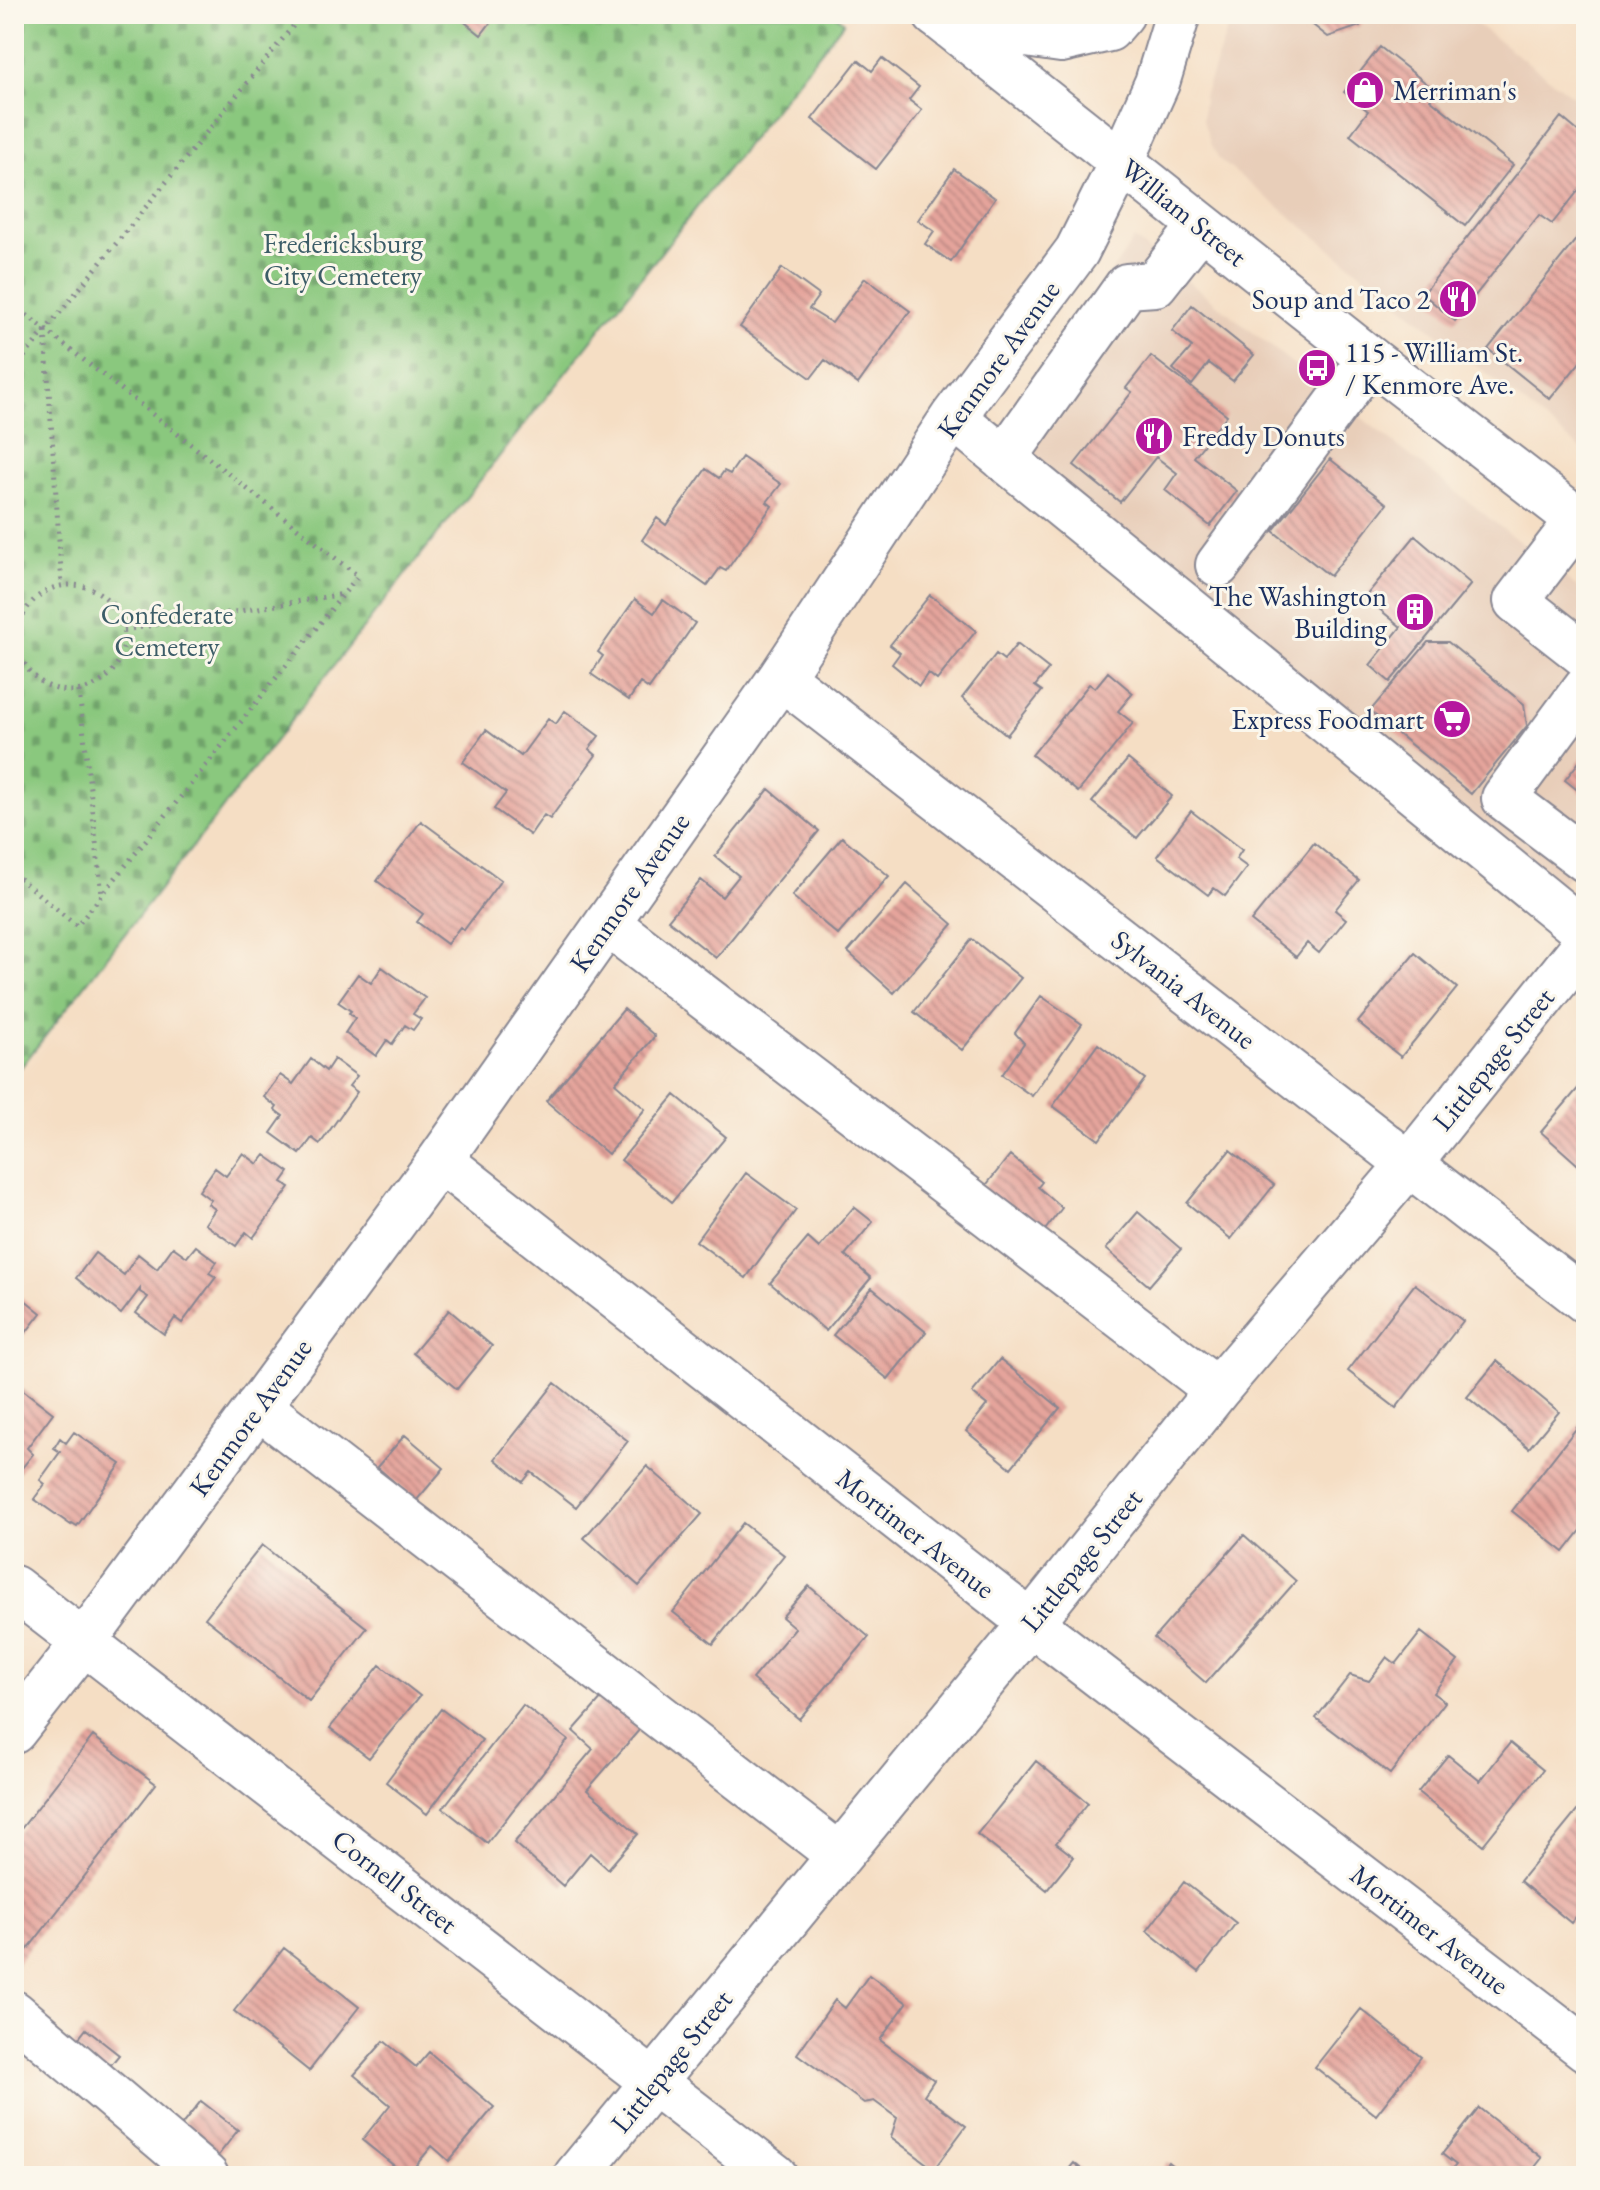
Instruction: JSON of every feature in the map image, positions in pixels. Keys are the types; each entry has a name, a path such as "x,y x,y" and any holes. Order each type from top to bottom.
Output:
{"street":[{"path":"936,14 1012,33 1061,40 1109,29 1122,14"},
{"name":"William Street","path":"936,14 1201,226 1582,523"},
{"name":"Kenmore Avenue","path":"14,1731 84,1642 440,1160 781,677 953,417 1077,251 1157,83 1178,14"},
{"path":"1004,459 1127,286 1155,284 1201,226"},
{"path":"1218,565 1370,359"},
{"path":"953,417 1586,933"},
{"path":"1582,523 1516,601 1586,656"},
{"name":"Sylvania Avenue","path":"781,677 1586,1301"},
{"path":"1586,687 1504,798 1586,860"},
{"path":"607,923 1217,1390"},
{"name":"Littlepage Street","path":"576,2176 1031,1623 1217,1390 1410,1163 1586,943"},
{"name":"Mortimer Avenue","path":"440,1160 1031,1623 1586,2049"},
{"path":"258,1406 839,1855"},
{"name":"Cornell Street","path":"14,1588 775,2176"},
{"path":"14,2013 206,2176"}],"path":[{"path":"14,369 303,14"},
{"path":"14,305 358,576 77,926 14,874"},
{"path":"45,329 62,585"},
{"path":"62,585 79,585 95,590 119,614 124,630 124,647 118,663 108,676 94,686 79,691 60,690 43,684 30,671 16,645 21,619 31,603 45,591 62,585"},
{"path":"124,630 344,594"},
{"path":"79,691 102,895"}],"shaded area":[{"path":"1233,14 1463,14 1586,106 1586,453 1220,160 1211,145 1203,120 1203,106"},
{"path":"1134,239 1586,594 1586,855 1537,913 983,456"}],"green space":[{"name":"Fredericksburg City Cemetery","path":"14,14 835,14 844,22 382,604 14,1076"}],"building":[{"path":"465,14 497,14 481,35 461,19"},
{"path":"1299,14 1369,14 1360,26 1328,37"},
{"path":"1380,47 1436,91 1430,99 1513,165 1465,226 1350,135 1368,111 1344,92"},
{"path":"882,58 919,87 909,100 922,110 876,169 812,119 858,60 872,71"},
{"path":"1561,117 1586,138 1586,181 1552,224 1539,215 1455,321 1423,294"},
{"path":"954,169 995,198 951,262 925,244 934,231 918,220"},
{"path":"1578,237 1586,243 1586,355 1550,399 1488,349"},
{"path":"782,268 819,295 809,309 832,323 865,278 910,311 858,384 825,360 811,378 740,327"},
{"path":"1192,305 1254,355 1233,381 1209,363 1192,385 1173,369 1192,347 1172,331"},
{"name":"Freddy Donuts","path":"1151,356 1227,415 1194,457 1237,491 1210,526 1165,490 1177,473 1156,457 1120,502 1074,465 1132,392 1126,388"},
{"path":"742,457 781,484 767,502 772,506 726,571 720,568 707,586 642,540 657,518 666,525 706,469 719,478 724,471 730,474"},
{"path":"1330,459 1387,504 1330,576 1273,531"},
{"name":"The Washington Building","path":"1415,536 1471,584 1390,682 1370,665 1401,627 1365,597"},
{"path":"930,595 976,631 937,680 928,673 919,686 892,664 900,653 890,645"},
{"path":"635,599 654,613 663,600 695,623 649,689 640,683 629,700 591,674 603,656 598,652"},
{"name":"Express Foodmart","path":"1428,642 1448,642 1524,704 1527,726 1471,794 1370,711"},
{"path":"1017,644 1049,669 1035,686 1042,691 1007,735 962,698 996,654 1004,660"},
{"path":"1108,672 1133,693 1118,711 1133,723 1078,792 1032,755 1089,684 1095,688"},
{"path":"565,711 599,736 589,749 596,755 550,819 544,815 530,835 494,809 506,793 463,762 486,730 521,756 548,719 556,724"},
{"path":"1586,753 1586,797 1565,780"},
{"path":"1128,759 1172,796 1137,838 1092,802"},
{"path":"769,789 819,831 716,958 668,920 701,880 722,897 739,876 715,856"},
{"path":"1191,811 1242,850 1236,859 1247,867 1225,896 1214,888 1208,895 1157,856"},
{"path":"421,821 501,880 464,930 460,927 447,944 417,922 423,914 377,881"},
{"path":"842,837 889,876 838,935 792,896"},
{"path":"1314,843 1359,880 1335,910 1346,919 1319,953 1307,943 1296,957 1251,921"},
{"path":"907,884 953,924 894,993 848,952"},
{"path":"972,939 1021,978 962,1050 914,1012"},
{"path":"1415,953 1457,988 1401,1057 1358,1022"},
{"path":"382,967 425,998 413,1014 421,1019 413,1030 405,1025 392,1044 387,1040 376,1056 345,1033 355,1018 338,1002 358,974 371,983"},
{"path":"1041,996 1082,1024 1032,1096 1002,1075 1024,1043 1015,1033"},
{"path":"624,1009 655,1036 615,1083 645,1109 608,1154 546,1101"},
{"path":"1098,1044 1145,1079 1099,1140 1053,1106"},
{"path":"311,1059 326,1071 334,1059 357,1076 349,1086 357,1092 320,1144 312,1138 300,1154 271,1133 283,1116 264,1097 280,1075 293,1084"},
{"path":"1586,1079 1586,1172 1541,1132"},
{"path":"675,1095 726,1137 672,1202 621,1160"},
{"path":"1230,1150 1274,1185 1231,1239 1187,1203"},
{"path":"243,1153 258,1164 265,1155 289,1172 282,1182 290,1187 253,1238 246,1232 236,1246 205,1224 215,1209 208,1204 211,1200 199,1191 215,1168 226,1176"},
{"path":"1010,1155 1042,1182 1038,1187 1062,1208 1038,1239 980,1193"},
{"path":"746,1173 796,1210 746,1278 696,1241"},
{"path":"854,1207 873,1222 845,1255 871,1278 826,1331 770,1283 808,1238 819,1248"},
{"path":"1138,1212 1181,1249 1149,1286 1106,1249"},
{"path":"196,1246 217,1262 209,1273 216,1277 182,1323 175,1318 164,1334 136,1313 148,1297 140,1289 121,1314 76,1278 95,1253 124,1275 138,1254 157,1269 173,1247 187,1257"},
{"path":"1415,1284 1463,1321 1396,1408 1348,1371"},
{"path":"872,1288 926,1332 888,1379 833,1335"},
{"path":"14,1291 41,1313 14,1348"},
{"path":"449,1310 492,1346 457,1389 413,1353"},
{"path":"1000,1359 1060,1408 1011,1468 966,1431 987,1405 972,1393"},
{"path":"1497,1361 1559,1412 1529,1448 1467,1397"},
{"path":"14,1383 53,1413 27,1448 33,1454 14,1478"},
{"path":"555,1383 628,1441 576,1507 531,1472 523,1482 495,1459"},
{"path":"1586,1416 1586,1524 1564,1552 1512,1511"},
{"path":"74,1432 121,1464 77,1526 34,1499 45,1484 40,1480 60,1452 54,1448 60,1438 66,1443"},
{"path":"405,1435 444,1468 416,1501 377,1467"},
{"path":"647,1466 702,1514 639,1586 584,1538"},
{"path":"743,1523 784,1555 713,1644 673,1612"},
{"path":"1244,1535 1296,1581 1206,1683 1154,1638"},
{"path":"262,1545 367,1628 309,1701 205,1618"},
{"path":"809,1586 869,1637 799,1719 752,1679 795,1628 782,1617"},
{"path":"1421,1632 1458,1661 1433,1693 1445,1702 1390,1774 1316,1718 1350,1675 1369,1681 1387,1657 1396,1664"},
{"path":"380,1665 420,1696 369,1758 330,1728"},
{"path":"603,1697 640,1729 587,1790 638,1834 608,1869 590,1853 563,1886 514,1843 593,1749 573,1731"},
{"path":"523,1705 568,1740 487,1843 443,1808"},
{"path":"441,1709 482,1740 427,1814 386,1782"},
{"path":"93,1736 156,1784 14,1967 14,1838"},
{"path":"1510,1743 1543,1770 1483,1845 1418,1792 1448,1755 1480,1781"},
{"path":"1036,1761 1088,1803 1056,1843 1074,1857 1047,1890 977,1834"},
{"path":"1586,1800 1586,1904 1571,1923 1520,1881"},
{"path":"1184,1882 1236,1923 1199,1972 1147,1931"},
{"path":"284,1948 359,2007 309,2071 234,2011"},
{"path":"869,1975 907,2003 880,2040 934,2080 924,2095 966,2126 934,2169 891,2137 897,2118 874,2101 864,2103 797,2054 835,2000 845,2008"},
{"path":"1361,2009 1421,2057 1376,2115 1315,2067"},
{"path":"86,2029 119,2055 104,2073 72,2047"},
{"path":"384,2041 416,2067 429,2052 494,2107 449,2161 432,2146 407,2176 362,2140 390,2105 354,2075"},
{"path":"201,2101 238,2130 213,2162 176,2132"},
{"path":"1479,2108 1542,2158 1528,2176 1447,2176 1456,2165 1442,2154"},
{"path":"1168,2162 1185,2176 1157,2176"},
{"path":"1074,2163 1090,2176 1063,2176"}],"place":[{"name":"Merriman's","path":"1365,90"},
{"name":"Soup and Taco 2","path":"1458,299"},
{"name":"115 - William St. / Kenmore Ave.","path":"1317,368"},
{"name":"Freddy Donuts","path":"1154,436"},
{"name":"The Washington Building","path":"1415,612"},
{"name":"Express Foodmart","path":"1452,719"}],"park label":[{"name":"Confederate Cemetery","path":"167,630"}]}
